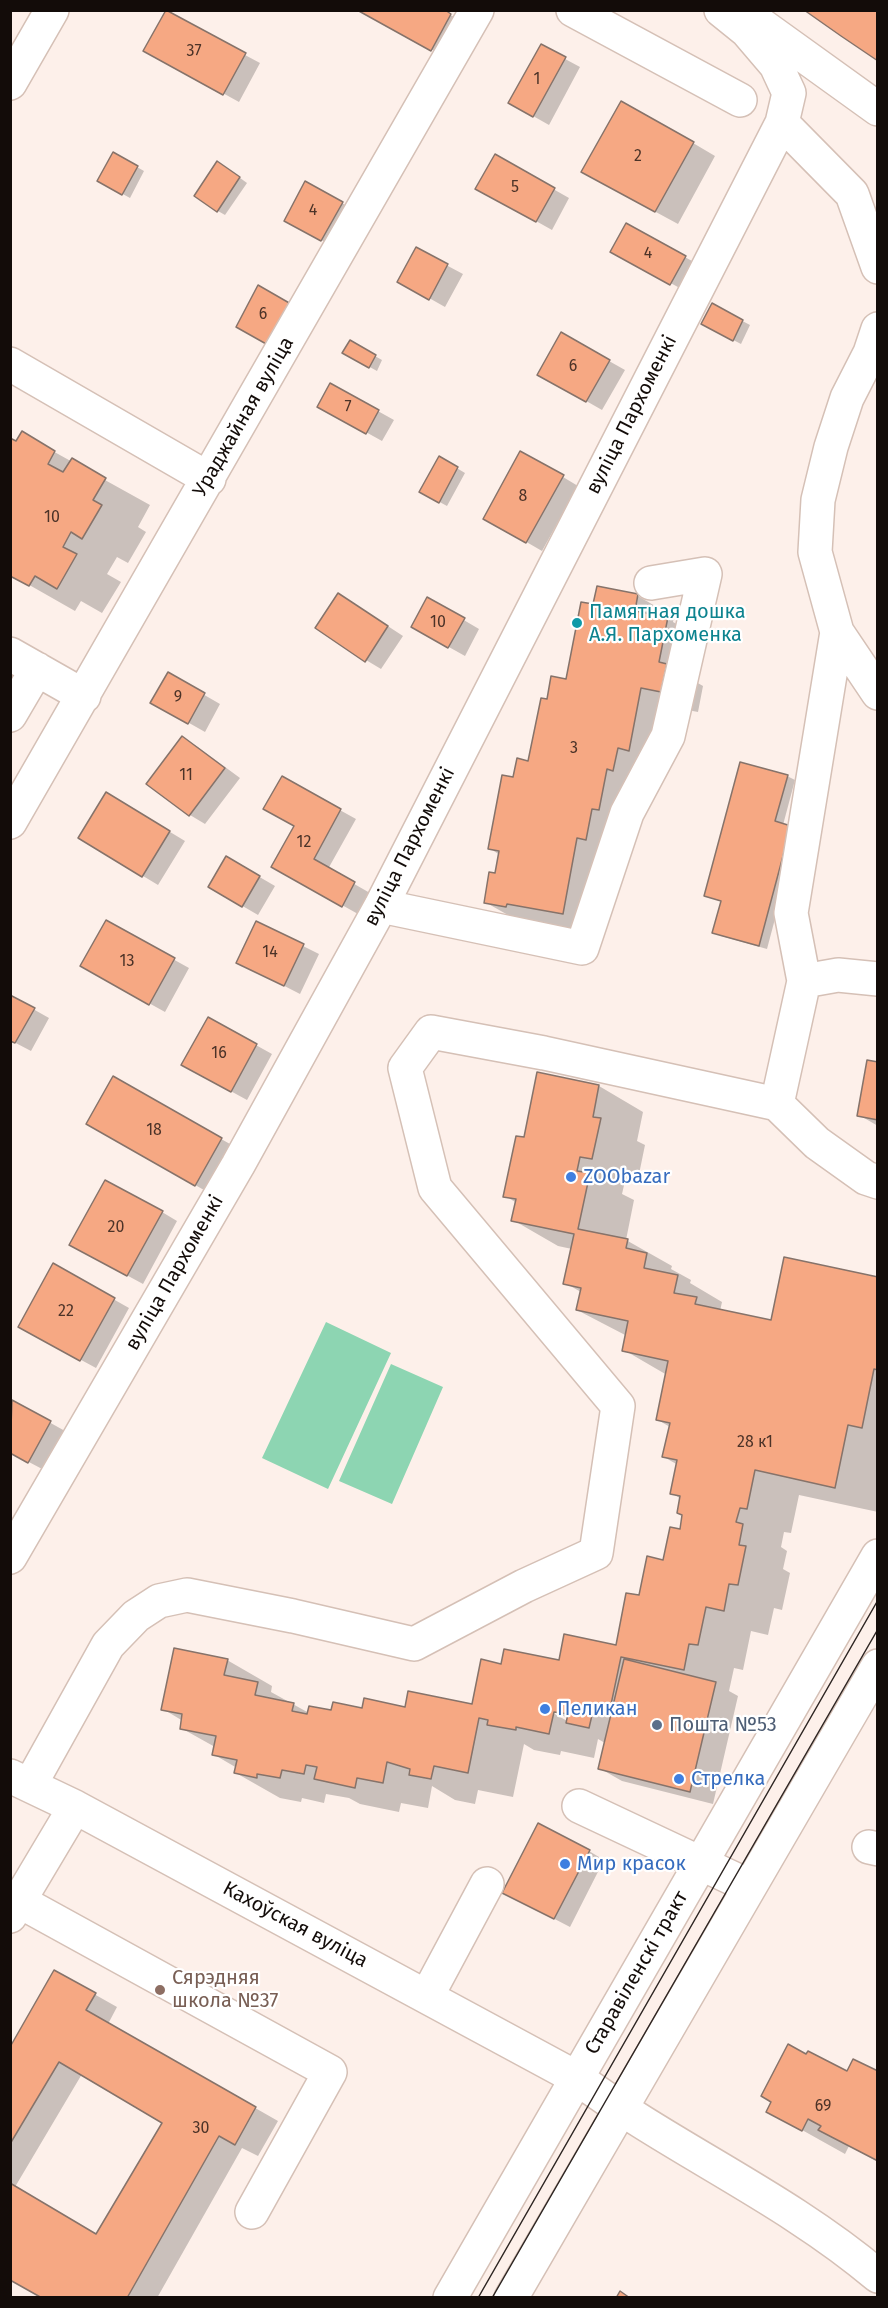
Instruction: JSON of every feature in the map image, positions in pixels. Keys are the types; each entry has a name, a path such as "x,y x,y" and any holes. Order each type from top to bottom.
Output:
{"street":[{"path":"10,83 52,10"},
{"name":"Ураджайная вуліца","path":"10,822 477,10"},
{"path":"573,10 740,100"},
{"name":"вуліца Пархоменкі","path":"10,1557 232,1175 381,906 782,123 789,93 776,64 747,31 722,10"},
{"path":"730,10 753,19 878,109"},
{"path":"782,123 852,194 878,267"},
{"path":"878,330 870,353 847,399 831,447 818,500 815,552 837,632 878,693"},
{"path":"10,364 209,479"},
{"path":"381,906 582,948 627,813 668,736 705,574 651,583"},
{"path":"777,1104 804,981 791,913 837,632"},
{"path":"10,715 24,662 84,696"},
{"path":"804,981 838,975 878,979"},
{"path":"20,1780 108,1645 136,1616 159,1601 187,1595 293,1616 414,1644 524,1586 596,1553 618,1406 435,1188 405,1068 431,1032 544,1053 777,1104 817,1143 866,1178 878,1182"},
{"name":"Старавіленскі тракт","path":"450,2298 878,1556"},
{"path":"511,2298 878,1666"},
{"name":"Кахоўская вуліца","path":"20,1780 577,2078 621,2109 811,2226 854,2255 878,2276"},
{"path":"579,1806 749,1886"},
{"path":"75,1808 15,1908 330,2072 252,2212"},
{"path":"427,1996 487,1884"}],"green space":[{"path":"326,1322 391,1353 328,1489 262,1458"},
{"path":"391,1364 443,1387 392,1504 339,1481"}],"building":[{"path":"166,10 246,53 223,95 143,51"},
{"path":"357,10 445,10 451,14 431,51"},
{"path":"804,10 878,10 878,61 841,36"},
{"path":"541,44 566,57 533,117 508,103"},
{"path":"621,101 694,142 655,212 581,172"},
{"path":"113,152 138,166 122,195 97,181"},
{"path":"495,154 555,188 536,222 475,189"},
{"path":"217,161 240,177 217,212 194,196"},
{"path":"305,181 343,202 321,241 284,221"},
{"path":"626,223 686,256 670,285 610,252"},
{"path":"416,247 448,264 429,300 397,282"},
{"path":"258,285 291,304 268,345 236,327"},
{"path":"712,303 743,320 733,341 701,324"},
{"path":"561,332 610,360 586,402 537,375"},
{"path":"350,340 376,355 369,368 342,353"},
{"path":"330,383 379,410 366,434 317,407"},
{"path":"22,431 55,451 48,464 63,472 72,458 106,478 93,500 102,505 82,539 71,532 63,547 77,554 57,589 35,576 29,586 10,576 10,438 16,441"},
{"path":"520,451 564,475 526,543 483,519"},
{"path":"439,456 458,467 439,503 419,492"},
{"path":"597,586 638,594 635,611 668,617 659,662 667,664 661,692 641,688 629,751 618,748 613,771 607,769 599,810 592,809 586,840 577,838 563,914 507,904 506,907 484,903 489,872 495,873 499,851 488,849 502,775 513,777 517,758 528,761 541,698 547,699 551,676 566,679 581,602 593,604"},
{"path":"338,593 388,626 365,662 315,628"},
{"path":"427,597 465,618 448,648 411,627"},
{"path":"168,672 205,693 188,724 150,703"},
{"path":"182,736 225,768 189,816 146,784"},
{"path":"740,762 788,775 775,821 791,826 759,946 712,933 721,901 704,896"},
{"path":"282,776 341,809 314,859 355,882 342,907 271,867 294,826 263,809"},
{"path":"106,792 170,831 142,877 78,838"},
{"path":"226,856 260,876 242,907 208,887"},
{"path":"106,920 175,958 149,1005 80,966"},
{"path":"256,921 304,944 284,986 236,963"},
{"path":"10,995 35,1008 15,1043 10,1041"},
{"path":"208,1017 257,1044 231,1092 181,1065"},
{"path":"867,1060 878,1062 878,1120 857,1116"},
{"path":"537,1072 599,1085 593,1117 601,1118 592,1159 580,1157 577,1171 590,1173 578,1229 628,1239 626,1248 647,1253 644,1268 678,1275 674,1293 697,1297 695,1304 771,1320 784,1257 878,1277 878,1370 874,1369 862,1428 848,1425 835,1488 755,1470 747,1509 740,1508 736,1522 743,1524 739,1545 746,1546 738,1585 729,1584 724,1611 706,1607 698,1645 689,1644 684,1670 621,1657 609,1714 593,1711 589,1728 566,1723 568,1714 554,1712 549,1734 516,1727 516,1730 487,1725 488,1720 479,1718 468,1773 434,1766 431,1779 409,1775 410,1769 387,1762 383,1783 357,1778 355,1788 314,1779 317,1767 306,1765 304,1774 282,1770 280,1778 257,1774 257,1778 234,1773 237,1760 212,1755 216,1736 180,1729 182,1714 161,1710 174,1648 228,1659 224,1675 258,1682 255,1695 294,1703 292,1711 307,1714 309,1706 331,1710 333,1702 362,1708 364,1698 405,1707 408,1691 472,1704 481,1659 501,1664 504,1649 559,1660 564,1634 616,1645 626,1593 639,1595 647,1556 663,1560 670,1527 680,1529 682,1515 677,1513 680,1496 670,1494 677,1460 662,1457 670,1423 656,1420 668,1361 622,1351 628,1321 576,1310 581,1288 563,1284 574,1234 511,1221 516,1199 503,1197 516,1136 524,1137"},
{"path":"113,1076 222,1138 195,1186 86,1124"},
{"path":"105,1180 163,1211 127,1276 69,1245"},
{"path":"53,1263 115,1298 80,1361 18,1327"},
{"path":"12,1400 51,1421 28,1463 10,1453"},
{"name":"Пошта №53","path":"624,1659 716,1682 690,1792 598,1769"},
{"path":"538,1823 590,1850 554,1919 502,1893"},
{"path":"54,1970 96,1993 86,2010 256,2107 235,2145 219,2136 127,2298 42,2298 10,2280 10,2183 96,2234 162,2123 59,2062 10,2144 10,2047"},
{"path":"788,2044 806,2054 808,2051 847,2071 853,2059 878,2071 878,2161 818,2130 821,2126 808,2119 802,2131 766,2112 771,2102 761,2096"},
{"path":"620,2291 630,2298 616,2298"}],"tram line":[{"path":"478,2298 878,1600"},
{"path":"492,2298 878,1629"}],"place":[{"name":"Памятная дошка А.Я. Пархоменка","path":"577,623"},
{"name":"ZOObazar","path":"571,1177"},
{"name":"Пеликан","path":"545,1709"},
{"name":"Пошта №53","path":"657,1725"},
{"name":"Стрелка","path":"679,1779"},
{"name":"Мир красок","path":"565,1864"},
{"name":"Сярэдняя школа №37","path":"160,1990"}]}
